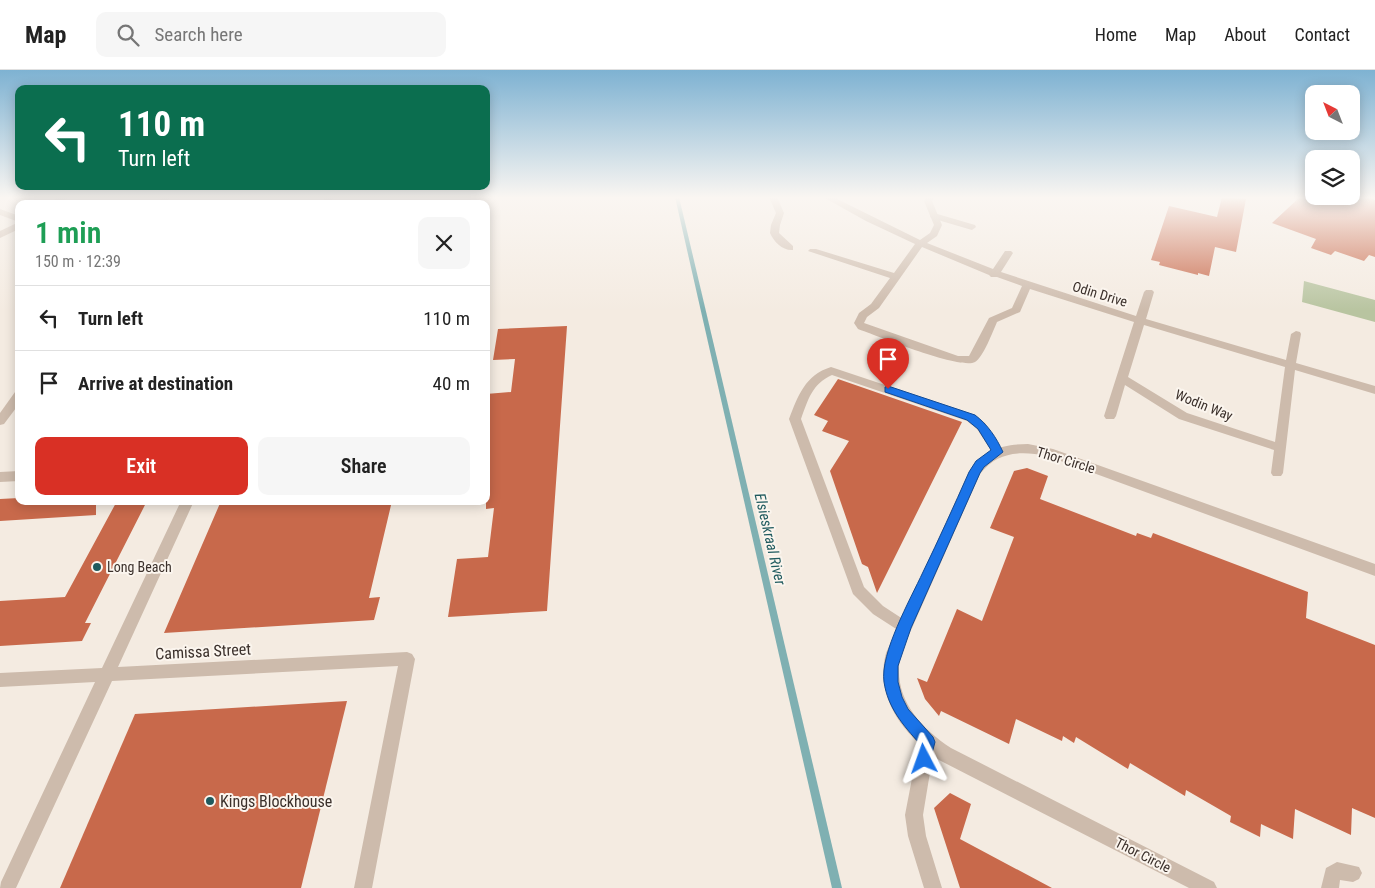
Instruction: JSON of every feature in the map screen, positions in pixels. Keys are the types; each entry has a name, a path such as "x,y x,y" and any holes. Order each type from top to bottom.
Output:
{"street":[{"path":"775,235 778,240 790,248"},
{"name":"Odin Drive","path":"900,235 994,275 1027,286 1375,390"},
{"path":"932,235 920,244 876,306 860,319 859,323 862,327 964,361 971,360 975,357 993,320 1016,310 1027,286"},
{"path":"813,251 897,277"},
{"path":"994,275 1008,253"},
{"path":"1110,416 1149,292"},
{"path":"1277,473 1290,365 1296,334"},
{"path":"904,628 878,610 858,590 795,419 810,383 818,376 831,371 971,418 981,426 998,452"},
{"name":"Wodin Way","path":"1122,378 1183,416 1280,448"},
{"path":"0,421 15,400"},
{"name":"Thor Circle","path":"1208,888 945,754 927,742 903,714 895,698 891,682 891,666 904,628 975,472 980,464 998,452 1022,448 1049,452 1375,570"},
{"path":"0,477 15,476"},
{"path":"7,888 186,505"},
{"name":"Camissa Street","path":"0,680 407,659 363,888"},
{"path":"927,742 914,815 917,836 933,888"},
{"path":"1330,888 1332,874 1337,871 1352,873"}],"green space":[{"path":"1304,281 1375,300 1375,322 1302,302"}],"building":[{"path":"1159,235 1239,235 1236,252 1215,247 1209,276 1159,265 1160,262 1151,260"},
{"path":"1305,235 1375,235 1375,257 1369,255 1364,261 1335,251 1331,255 1311,248 1316,239"},
{"path":"567,326 547,611 448,617 457,559 488,557 494,508 486,509 486,505 490,505 490,394 511,392 515,359 493,360 498,329"},
{"path":"838,379 962,422 877,593 868,567 862,564 830,471 849,441 822,431 828,421 814,415"},
{"path":"1027,468 1048,476 1040,499 1136,536 1137,533 1151,538 1153,533 1308,592 1306,618 1375,645 1375,818 1352,808 1351,835 1295,809 1293,839 1261,824 1260,837 1230,822 1231,816 1186,790 1185,796 1130,763 1128,769 1076,737 1074,743 1063,736 1062,741 1016,719 1009,744 941,711 939,716 925,699 917,678 927,682 957,609 982,621 1014,537 990,528 1014,471"},
{"path":"15,498 15,505 96,505 96,515 0,521 0,499"},
{"name":"Long Beach","path":"115,505 145,505 85,623 91,623 82,641 0,646 0,601 65,597"},
{"path":"219,505 391,505 369,598 380,597 374,620 164,633"},
{"name":"Kings Blockhouse","path":"347,701 301,888 60,888 135,714"},
{"path":"950,793 971,804 960,839 1052,888 960,888 934,808"}],"waterway":[{"name":"Elsieskraal River","path":"686,235 837,888"}],"place":[{"name":"Long Beach","path":"97,567"},
{"name":"Kings Blockhouse","path":"210,801"}],"route":[{"path":"888,389 971,418 981,426 998,452 988,457 975,472 904,628 891,666 891,682 895,698 910,724 927,742 924,759"}]}
